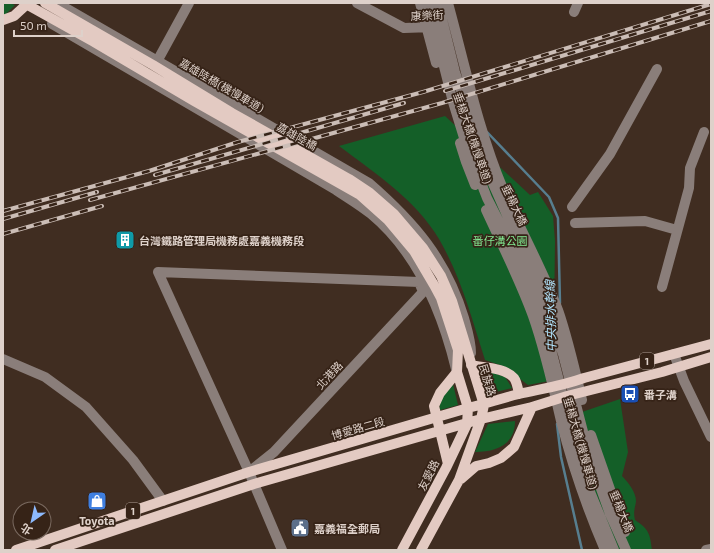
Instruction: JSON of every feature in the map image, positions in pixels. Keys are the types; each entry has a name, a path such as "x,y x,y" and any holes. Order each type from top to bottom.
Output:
{"main road":[{"name":"嘉雄陸橋","path":"25,4 47,8 153,65 232,113 370,192 409,230 423,248 441,276 452,301 462,350"},
{"path":"3,20 14,16 25,4"},
{"name":"博愛路二段","path":"16,550 249,472 468,408 484,405 519,394 567,384 584,378 711,344"},
{"path":"448,464 434,406 440,393 457,372 462,350"},
{"name":"民族路","path":"462,350 471,365 484,405 482,419"},
{"name":"1","path":"55,550 66,548 254,484 482,419 662,372 711,357"},
{"path":"471,365 493,368 512,377 519,394"},
{"path":"457,372 468,408"},
{"path":"460,480 476,466 501,458 514,447 532,407"},
{"name":"友愛路","path":"402,550 448,464 467,424 468,408"},
{"path":"421,550 460,480 482,419"}],"street":[{"path":"160,56 189,3"},
{"name":"康樂街","path":"357,3 404,28 456,25"},
{"name":"垂楊大橋(機慢車道)","path":"420,3 466,162 533,316 549,368 571,457 588,510 605,550"},
{"name":"垂楊大橋","path":"428,3 453,102 465,141 487,198 515,253 539,310 554,359 575,443 588,487 614,550"},
{"name":"垂楊大橋","path":"438,3 455,72 486,168 543,296 563,354 589,455 610,514 626,550"},
{"name":"垂楊大橋(機慢車道)","path":"448,3 472,95 489,151 503,188 558,311 570,349 594,445 632,550"},
{"path":"47,8 336,190 372,215 400,244 421,274 462,350"},
{"path":"572,207 610,154 656,69"},
{"path":"662,287 689,188 690,168 704,132"},
{"path":"575,223 645,221 677,230"},
{"name":"北港路","path":"158,272 419,282 423,292 274,452 249,472 158,272"},
{"path":"674,354 684,381 711,438"},
{"path":"3,359 45,376 86,407 133,460 163,501"},
{"path":"249,472 282,550"},
{"path":"706,550 711,549"}],"green space":[{"path":"3,3 15,5 5,15 3,15"},
{"name":"番仔溝公園","path":"445,116 530,195 538,192 553,216 555,241 554,318 549,381 528,385 503,366 485,360 454,268 430,225 394,188 339,146"},
{"path":"491,372 505,377 512,388 488,394 483,374"},
{"path":"453,384 458,405 440,410 441,399"},
{"path":"620,399 628,452 622,476 635,494 635,520 648,532 652,550 604,550 587,468 582,412"},
{"path":"515,421 512,436 503,446 490,451 475,452 488,424"}],"waterway":[{"name":"中央排水幹線","path":"487,132 549,197 558,218 560,303"},
{"name":"中央排水幹線","path":"557,424 561,457 582,550"}],"railway":[{"path":"3,211 149,171 238,142 423,92 711,4"},
{"path":"445,91 711,11"},
{"path":"90,200 442,103 711,21"},
{"path":"155,175 404,103"},
{"path":"3,219 97,192"},
{"path":"3,234 102,206"}],"place":[{"name":"台灣鐵路管理局機務處嘉義機務段","path":"125,240"},
{"name":"番子溝","path":"630,394"},
{"name":"Toyota","path":"97,501"},
{"name":"嘉義福全郵局","path":"300,528"}]}
